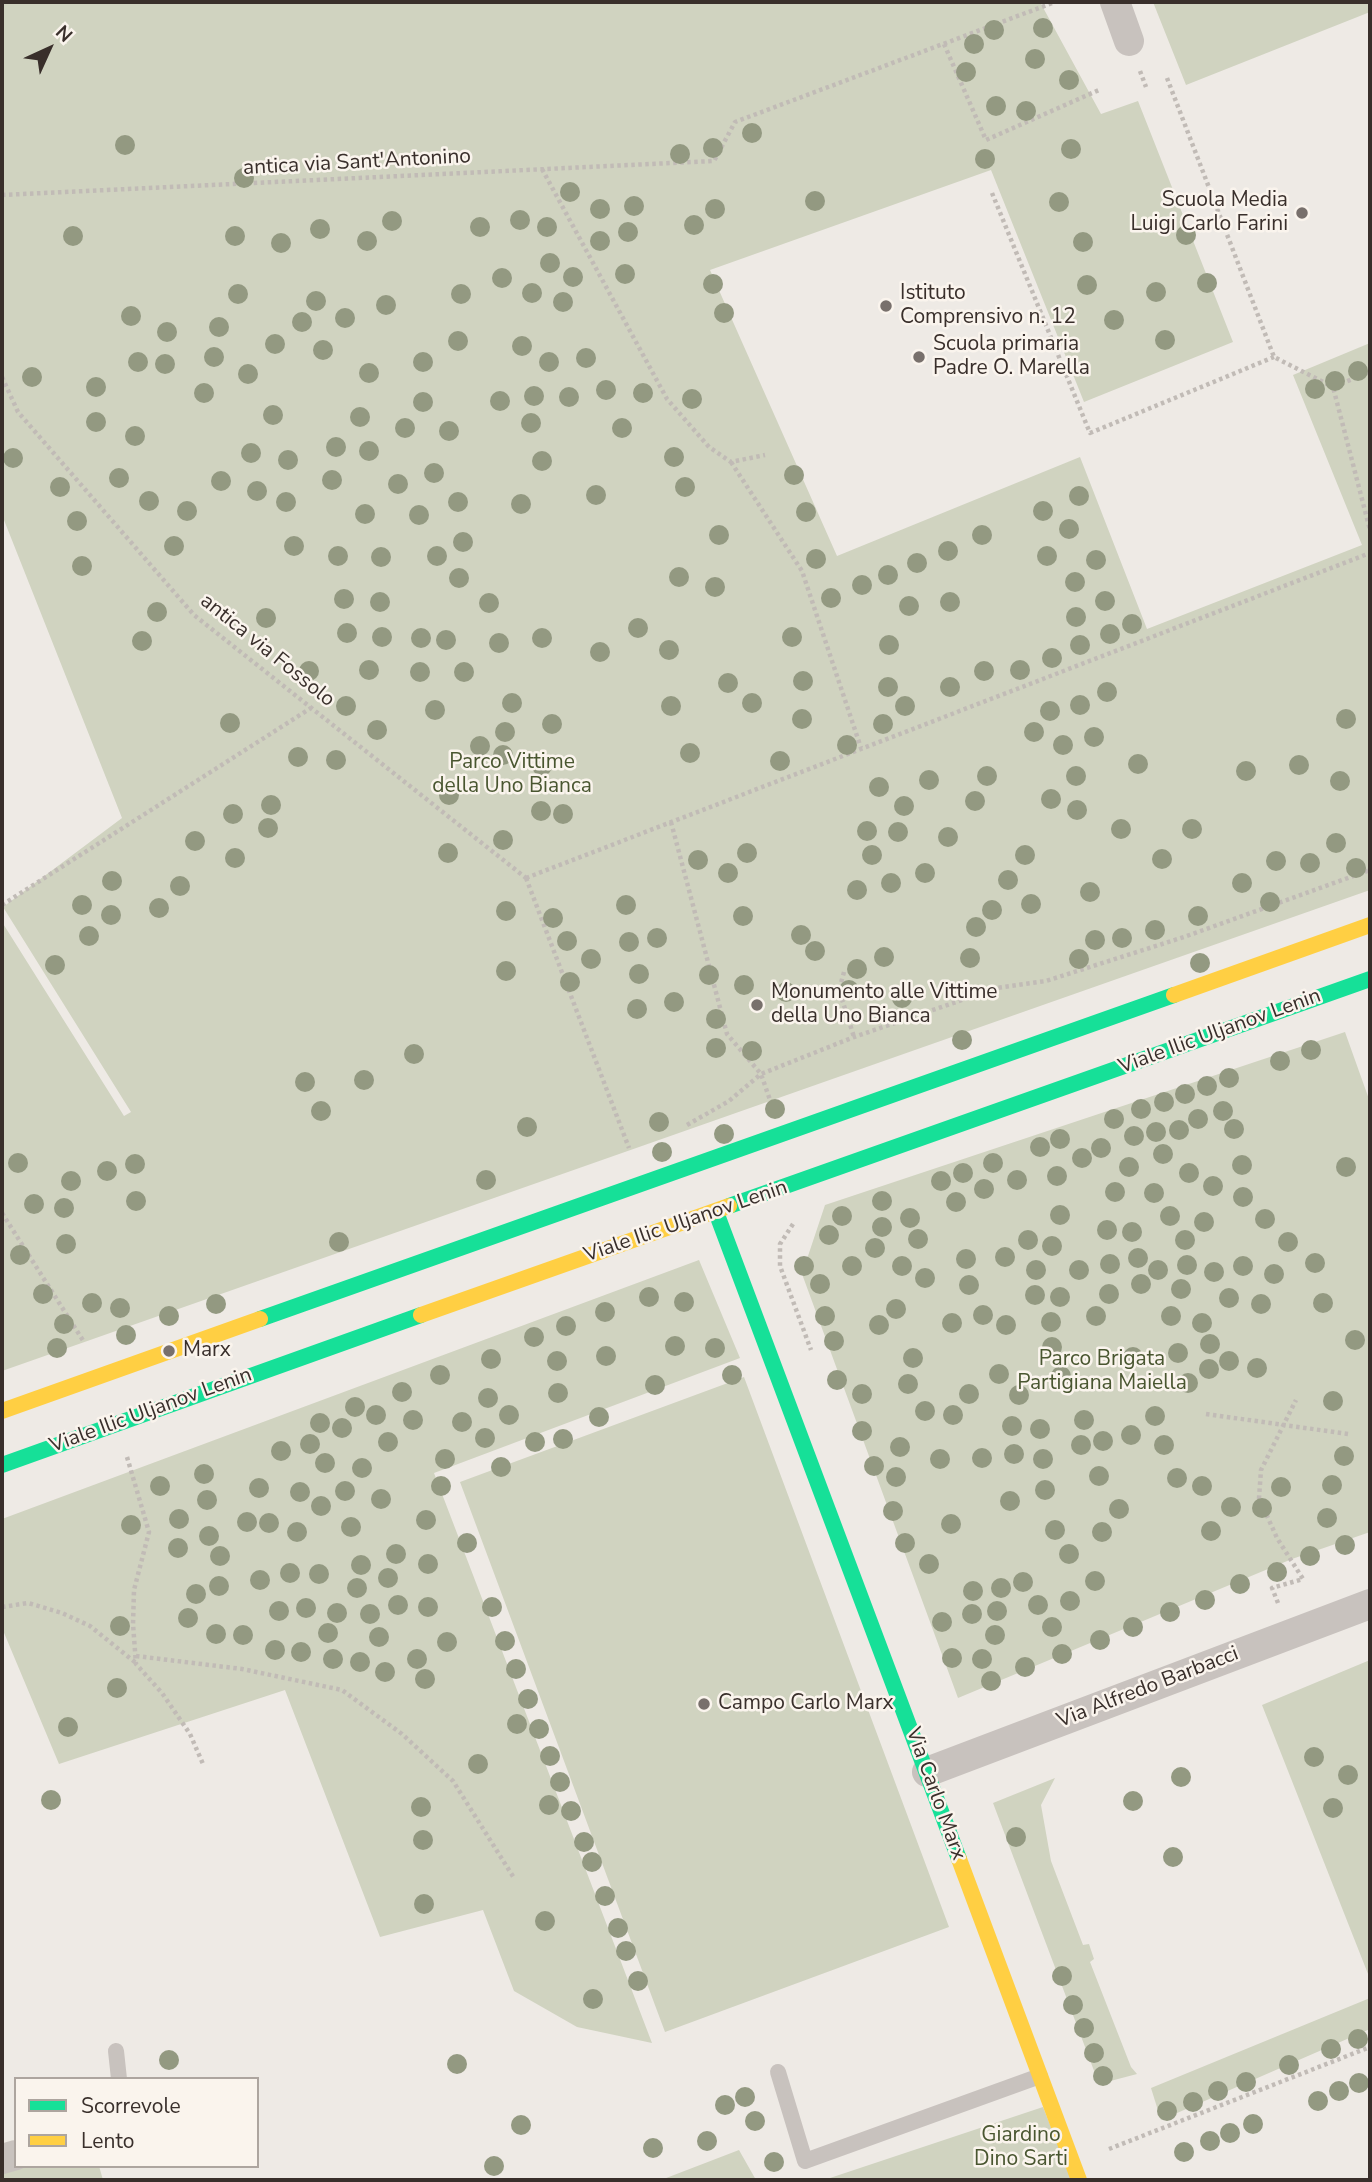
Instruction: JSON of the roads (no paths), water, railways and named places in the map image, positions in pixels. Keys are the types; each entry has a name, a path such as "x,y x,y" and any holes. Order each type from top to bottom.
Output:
{"main road":[{"path":"2,1411 1370,925"},
{"name":"Viale Ilic Uljanov Lenin","path":"2,1465 1370,979"},
{"name":"Via Carlo Marx","path":"716,1212 1079,2180"}],"street":[{"path":"1115,2 1129,41"},
{"name":"Via Alfredo Barbacci","path":"926,1772 1370,1604"}],"lane":[{"path":"116,2051 118,2077"},
{"path":"778,2073 804,2161 1040,2076"}],"place":[{"name":"Scuola Media Luigi Carlo Farini","path":"1302,213"},
{"name":"Istituto Comprensivo n. 12","path":"886,306"},
{"name":"Scuola primaria Padre O. Marella","path":"919,357"},
{"name":"Monumento alle Vittime della Uno Bianca","path":"757,1005"},
{"name":"Marx","path":"169,1351"},
{"name":"Campo Carlo Marx","path":"704,1704"}],"park label":[{"name":"Parco Vittime della Uno Bianca","path":"512,775"},
{"name":"Parco Brigata Partigiana Maiella","path":"1102,1372"},
{"name":"Giardino Dino Sarti","path":"1021,2148"}]}
